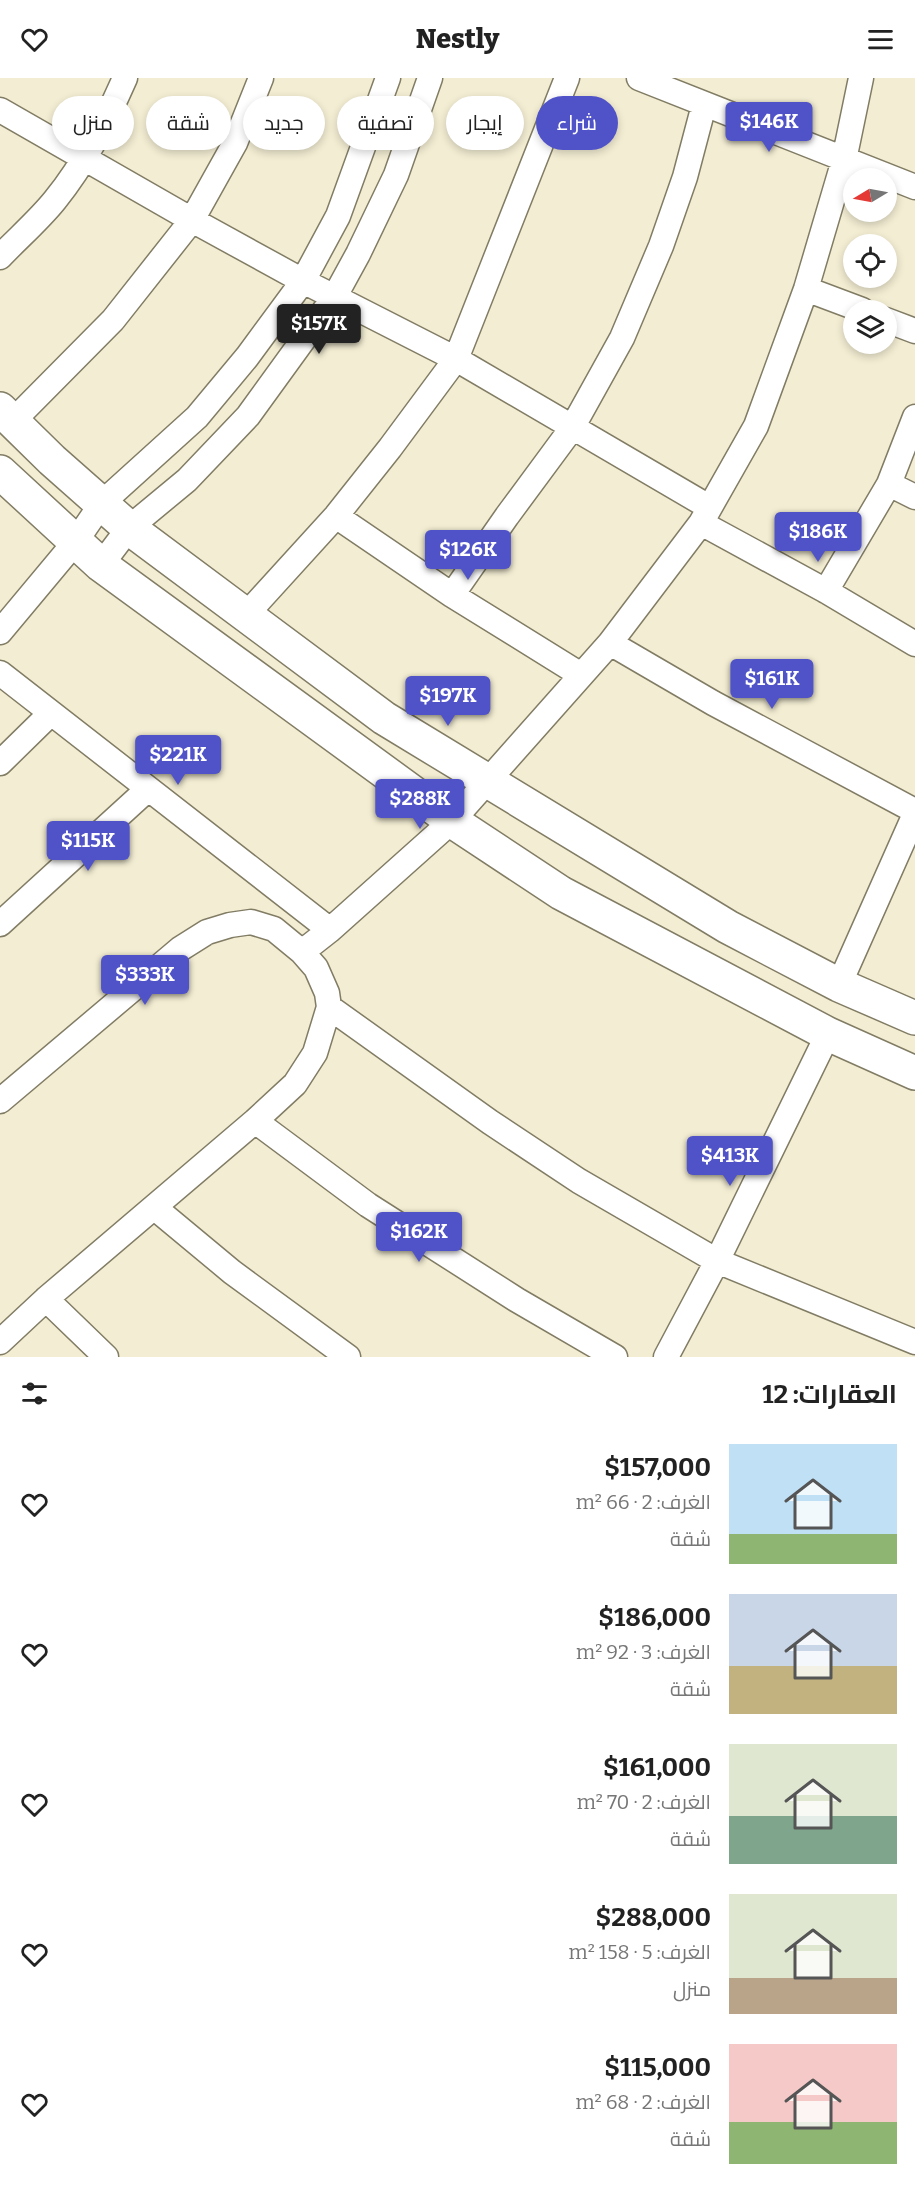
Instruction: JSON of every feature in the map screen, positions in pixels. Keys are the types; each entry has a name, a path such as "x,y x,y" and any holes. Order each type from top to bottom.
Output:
{"street":[{"path":"0,257 55,200 85,159 111,111 125,78"},
{"path":"261,78 235,142 192,220 113,320 7,415 52,460 129,528 384,718 728,927 839,985 915,1018"},
{"path":"0,632 75,541 102,503 197,417 247,357 303,281 338,216 388,78"},
{"path":"101,565 129,528 187,480 248,416 334,296 358,254 396,175 430,78"},
{"path":"245,616 336,516 456,359 567,78"},
{"path":"639,78 915,187"},
{"path":"302,952 330,930 452,821 488,782 610,643 705,515 756,426 806,289 844,160 861,78"},
{"path":"452,595 572,429 622,338 661,246 685,177 704,105"},
{"path":"0,110 303,281 456,359 572,429 826,591 915,644"},
{"path":"806,289 843,303"},
{"path":"897,324 915,331"},
{"path":"826,591 889,484 915,417"},
{"path":"0,472 101,565 452,821 561,893 828,1034 915,1073"},
{"path":"889,484 915,496"},
{"path":"336,516 452,595 581,675"},
{"path":"610,643 915,813 839,985"},
{"path":"0,673 330,930"},
{"path":"0,763 50,714"},
{"path":"0,924 147,789"},
{"path":"0,1101 180,949 207,932 251,922 274,929 302,952 316,968 327,993 329,1007 315,1053 295,1083 255,1121 46,1299 0,1342"},
{"path":"329,1007 490,1122 569,1175 717,1261 915,1342"},
{"path":"666,1357 717,1261 828,1034"},
{"path":"255,1121 368,1205 517,1300 615,1357"},
{"path":"155,1208 232,1272 348,1357"},
{"path":"46,1299 106,1357"}]}
